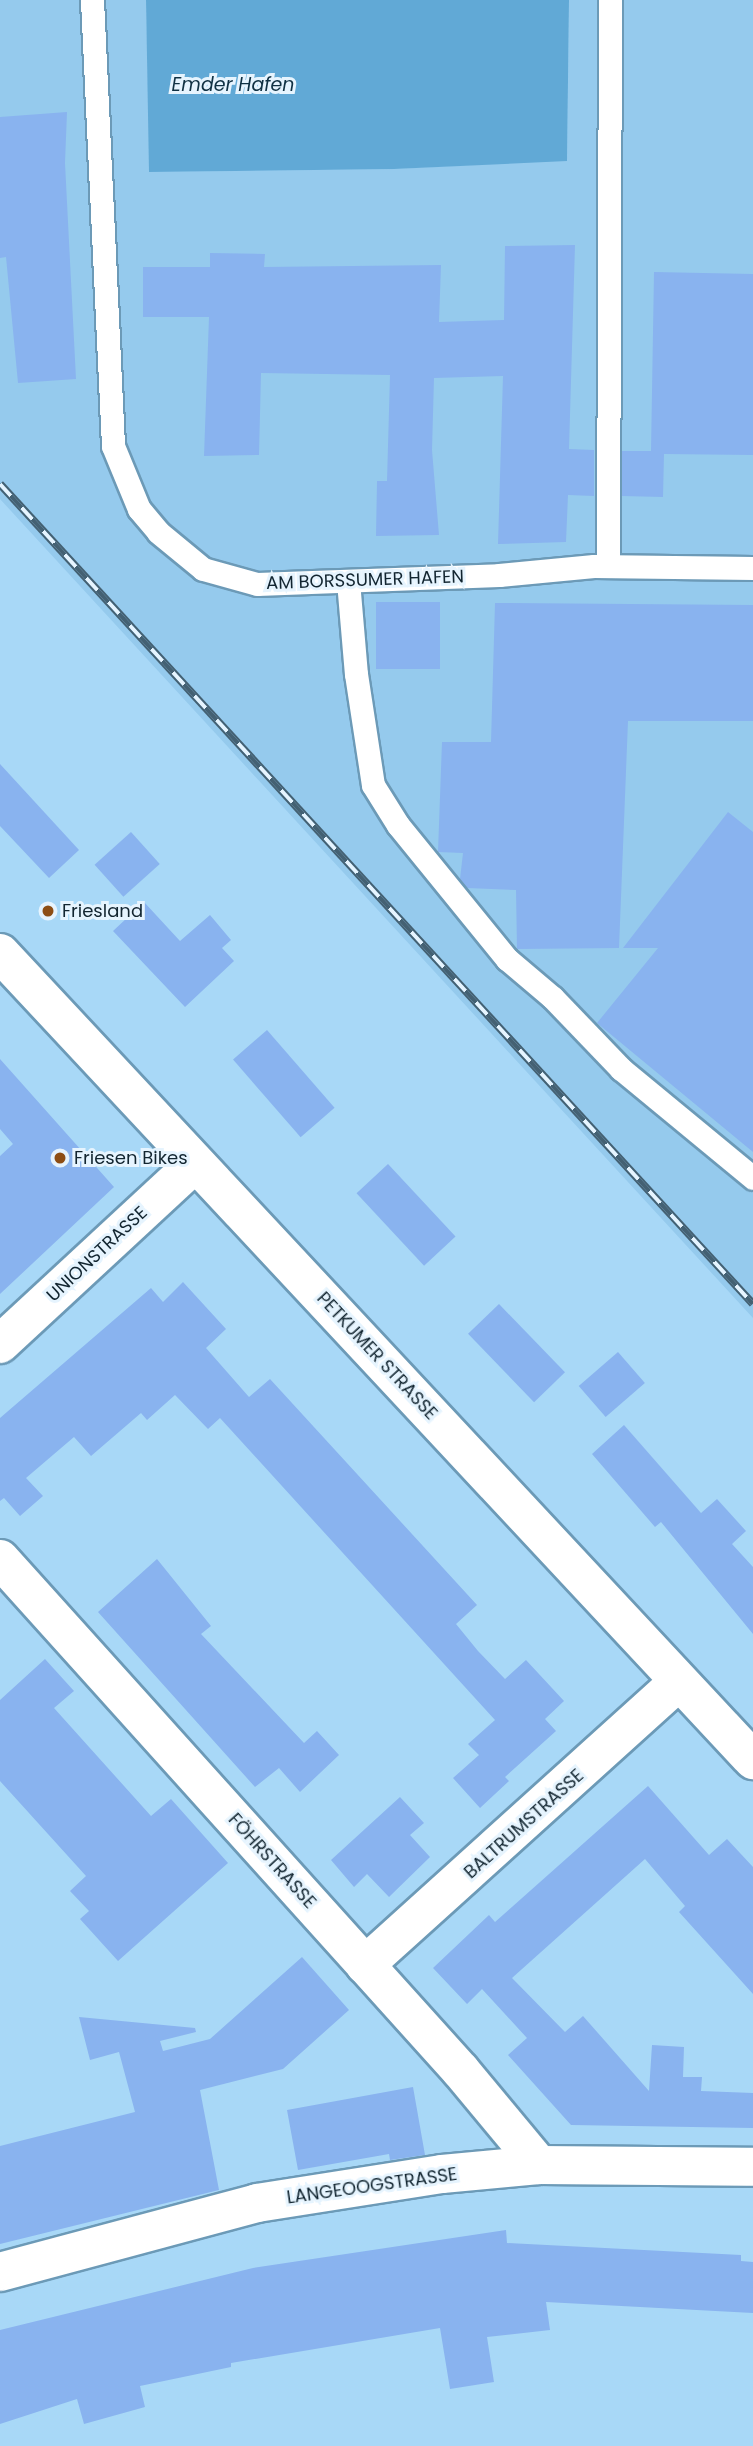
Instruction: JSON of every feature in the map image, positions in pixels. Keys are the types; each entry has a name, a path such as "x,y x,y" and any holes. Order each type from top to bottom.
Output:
{"street":[{"name":"PETKUMER STRASSE","path":"0,953 193,1165 753,1760"},
{"name":"UNIONSTRASSE","path":"0,1344 193,1165"},
{"name":"FÖHRSTRASSE","path":"0,1559 365,1965 539,2165"},
{"name":"BALTRUMSTRASSE","path":"365,1965 679,1681"},
{"name":"LANGEOOGSTRASSE","path":"0,2272 257,2203 442,2174 539,2165 753,2167"}],"lane":[{"name":"AM BORSSUMER HAFEN","path":"93,0 113,446 139,509 203,569 257,584 608,566 753,568"},
{"path":"608,566 610,0"},
{"path":"348,581 356,674 373,785 398,825 507,959 553,998 621,1069 753,1178"}],"shaded area":[{"path":"0,0 146,0 150,172 394,169 567,160 569,0 753,0 753,1318 0,499"}],"water":[{"name":"Emder Hafen","path":"146,0 569,0 567,161 394,169 149,172"}],"building":[{"path":"67,112 65,163 76,379 18,383 6,257 0,258 0,117"},
{"path":"575,245 569,449 594,450 594,496 568,495 566,542 498,544 503,376 434,378 432,450 439,535 376,536 377,481 387,481 390,375 261,373 259,455 204,456 209,317 143,317 143,267 210,267 210,253 265,254 264,267 441,265 439,322 504,320 505,246"},
{"path":"654,272 753,274 753,455 664,454 663,497 622,496 622,451 651,451"},
{"path":"376,602 440,602 440,669 376,669"},
{"path":"495,603 753,605 753,721 628,721 619,948 517,949 516,890 467,888 460,879 463,853 438,852 442,742 491,742"},
{"path":"0,764 79,850 49,878 0,826"},
{"path":"728,812 753,832 753,1152 597,1023 658,948 623,948"},
{"path":"131,832 160,864 123,897 95,865"},
{"path":"144,902 180,941 210,915 231,940 222,948 234,961 185,1007 113,931"},
{"path":"267,1030 335,1108 301,1137 233,1060"},
{"path":"0,1059 114,1187 0,1294 0,1156 13,1144 0,1129"},
{"path":"388,1164 456,1236 424,1266 357,1193"},
{"path":"183,1282 226,1329 206,1348 249,1397 270,1379 477,1605 456,1624 478,1651 505,1679 526,1660 564,1701 545,1719 556,1731 505,1777 509,1781 480,1808 453,1778 479,1755 468,1744 495,1720 220,1418 208,1429 175,1395 147,1420 141,1413 91,1456 74,1437 26,1478 43,1496 20,1516 4,1498 0,1501 0,1418 151,1288 163,1302"},
{"path":"499,1304 565,1372 534,1402 468,1334"},
{"path":"618,1352 645,1383 606,1417 579,1386"},
{"path":"624,1425 701,1513 717,1499 746,1531 732,1544 753,1567 753,1634 661,1522 655,1527 592,1454"},
{"path":"157,1559 211,1626 201,1634 304,1743 317,1731 339,1755 300,1792 279,1768 255,1787 98,1612"},
{"path":"45,1659 74,1691 54,1708 151,1816 171,1799 228,1863 118,1961 80,1919 89,1911 70,1891 86,1876 0,1781 0,1700"},
{"path":"648,1786 709,1855 727,1839 753,1867 753,1994 679,1912 685,1906 645,1859 512,1978 565,2032 583,2016 649,2091 652,2045 684,2047 683,2077 702,2077 701,2091 753,2093 753,2128 571,2125 508,2055 527,2038 482,1989 467,2004 433,1968 489,1915 495,1922"},
{"path":"400,1797 424,1823 410,1835 430,1857 389,1897 367,1874 354,1887 331,1860"},
{"path":"302,1957 349,2010 283,2069 200,2090 219,2190 0,2244 0,2146 135,2112 119,2052 90,2060 79,2017 195,2028 196,2032 160,2041 163,2051 210,2039"},
{"path":"413,2087 425,2155 390,2160 389,2154 298,2170 287,2110"},
{"path":"506,2230 507,2243 741,2255 741,2261 753,2262 753,2313 546,2302 550,2330 487,2337 494,2382 450,2389 440,2328 231,2363 231,2367 140,2386 145,2407 84,2424 77,2399 0,2424 0,2330 253,2268"}],"railway":[{"path":"0,484 753,1304"}],"place":[{"name":"Friesland","path":"48,911"},
{"name":"Friesen Bikes","path":"60,1158"}]}
